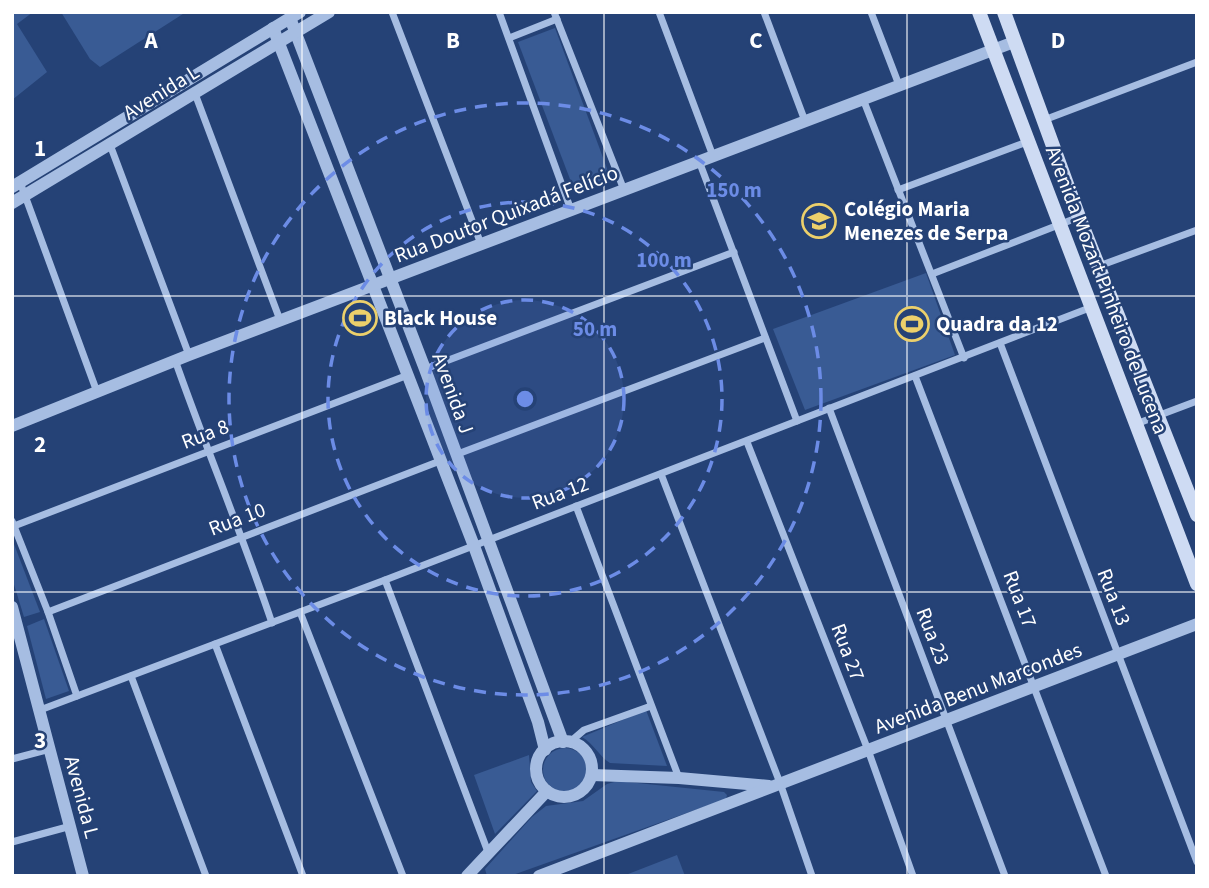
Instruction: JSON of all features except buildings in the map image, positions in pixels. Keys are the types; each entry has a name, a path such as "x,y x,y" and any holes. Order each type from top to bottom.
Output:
{"main road":[{"name":"Avenida Mozart Pinheiro de Lucena","path":"979,12 1197,584"},
{"name":"Avenida Mozart Pinheiro de Lucena","path":"1004,12 1098,267 1197,514"}],"street":[{"name":"Avenida L","path":"12,203 330,12"},
{"path":"392,12 481,244"},
{"path":"499,12 571,210"},
{"path":"659,12 713,156"},
{"path":"764,12 805,121"},
{"path":"871,12 899,85"},
{"name":"Avenida L","path":"16,185 295,15"},
{"name":"Avenida J","path":"295,15 295,32 566,742"},
{"path":"509,38 556,16 624,190"},
{"name":"Avenida J","path":"273,28 474,546 538,722 545,750"},
{"name":"Rua Doutor Quixadá Felício","path":"12,426 175,360 1014,42"},
{"path":"1044,120 1197,62"},
{"path":"189,80 280,320"},
{"path":"863,99 964,358"},
{"path":"106,132 189,355"},
{"path":"898,190 1027,142"},
{"path":"699,161 797,421"},
{"path":"16,185 25,195 97,392"},
{"path":"932,274 1079,216"},
{"path":"1098,267 1197,230"},
{"path":"425,369 734,252"},
{"name":"Rua 12","path":"40,710 489,541 1092,307"},
{"path":"455,455 765,338"},
{"name":"Rua 13","path":"1000,343 1197,862"},
{"path":"175,360 272,623"},
{"name":"Rua 8","path":"13,523 408,376"},
{"name":"Rua 17","path":"915,376 1106,876"},
{"path":"1136,424 1197,401"},
{"name":"Rua 23","path":"829,408 1005,876"},
{"name":"Rua 27","path":"747,442 868,750 913,876"},
{"name":"Rua 10","path":"48,612 440,461"},
{"path":"661,474 812,876"},
{"path":"576,506 679,778"},
{"path":"13,523 77,696"},
{"path":"385,580 488,852"},
{"name":"Avenida L","path":"12,607 83,876"},
{"path":"300,612 402,876"},
{"name":"Avenida Benu Marcondes","path":"539,876 1197,624"},
{"path":"215,644 303,876"},
{"path":"131,676 206,876"},
{"path":"566,742 585,750 590,758 592,775 582,791 565,797 547,791 541,784 537,766 545,750 566,742 584,730 651,706"},
{"path":"12,759 50,749"},
{"name":"Avenida Benu Marcondes","path":"592,775 777,785"},
{"path":"467,876 547,791"},
{"path":"12,842 71,827"}],"shaded area":[{"path":"12,12 33,12 17,24 47,72 12,100"},
{"path":"61,12 186,12 100,67 90,59"},
{"path":"555,28 612,182 576,195 518,42"},
{"path":"926,273 955,355 805,410 773,329"},
{"path":"12,539 40,612 24,617 12,578"},
{"path":"44,619 69,691 46,699 27,626"},
{"path":"646,710 667,766 610,763 582,737"},
{"path":"565,748 574,749 581,754 586,761 586,779 581,786 574,791 565,792 556,791 549,786 544,779 543,770 544,761 549,754 556,749"},
{"path":"529,755 531,782 537,791 495,834 474,775"},
{"path":"618,781 724,792 727,795 726,799 510,876 487,876 485,869 532,817 546,806 583,801 607,784"},
{"path":"677,855 685,876 623,876"}],"place":[{"name":"Colégio Maria Menezes de Serpa","path":"819,221"},
{"name":"Black House","path":"360,318"},
{"name":"Quadra da 12","path":"912,324"}]}
